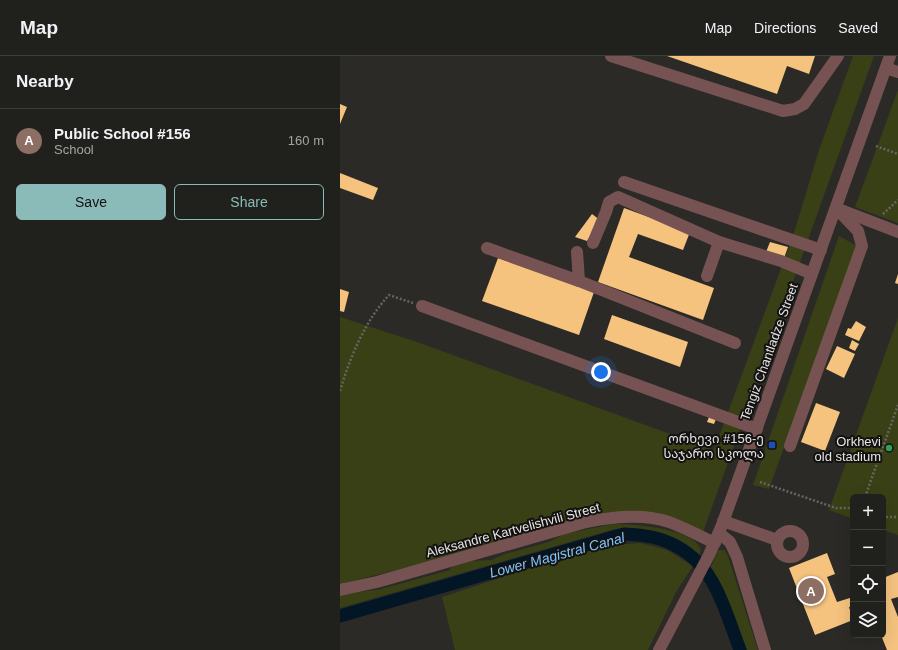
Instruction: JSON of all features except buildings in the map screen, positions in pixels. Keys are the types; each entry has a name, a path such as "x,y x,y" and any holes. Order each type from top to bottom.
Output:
{"street":[{"path":"610,56 783,111 795,109 804,104 838,56"},
{"name":"Tengiz Chantladze Street","path":"659,650 709,555 724,521 890,56"},
{"path":"886,68 898,72"},
{"path":"624,182 820,250"},
{"path":"592,243 609,202 618,196 720,242 781,261 812,274"},
{"path":"836,208 898,232"},
{"path":"790,446 862,246 858,231 836,208"},
{"path":"707,276 720,242"},
{"path":"487,248 579,281 735,343"},
{"path":"577,252 579,281"},
{"path":"422,306 757,429"},
{"name":"Aleksandre Kartvelishvili Street","path":"340,590 377,582 586,522 617,517 646,518 669,522 717,538"},
{"path":"724,521 778,540"},
{"path":"717,538 730,542 737,557 765,650"}],"path":[{"path":"876,146 898,154"},
{"path":"880,218 898,200"},
{"path":"340,391 348,366 375,311 389,295 422,306"},
{"path":"866,494 898,406"},
{"path":"760,482 836,508 850,508"},
{"path":"886,516 898,517"}],"green space":[{"path":"853,56 874,56 703,532 653,513 424,563 340,584 340,317 417,342 714,450 793,236 819,150"},
{"path":"898,90 898,223 855,207"},
{"path":"839,236 857,246 769,489 753,485"},
{"path":"898,318 898,535 886,531 886,494 850,494 850,518 829,510"},
{"path":"613,524 648,526 676,532 696,543 701,550 699,556 678,542 660,534 640,529 615,529 340,608 340,596 345,594 381,589 450,570 451,567 471,561 491,560 505,554 549,542 564,534"},
{"path":"640,543 667,550 693,566 676,592 648,650 455,650 442,597 598,546"},
{"path":"718,550 724,550 728,556 758,650 747,650 723,588 711,567"}],"waterway":[{"name":"Lower Magistral Canal","path":"340,616 624,534 636,535 653,537 670,543 698,562 716,588 740,650"}],"place":[{"name":"ორხევი #156-ე საჯარო სკოლა","path":"772,445"},
{"name":"Orkhevi old stadium","path":"889,448"},
{"name":"Public School #156","path":"811,591"}]}
